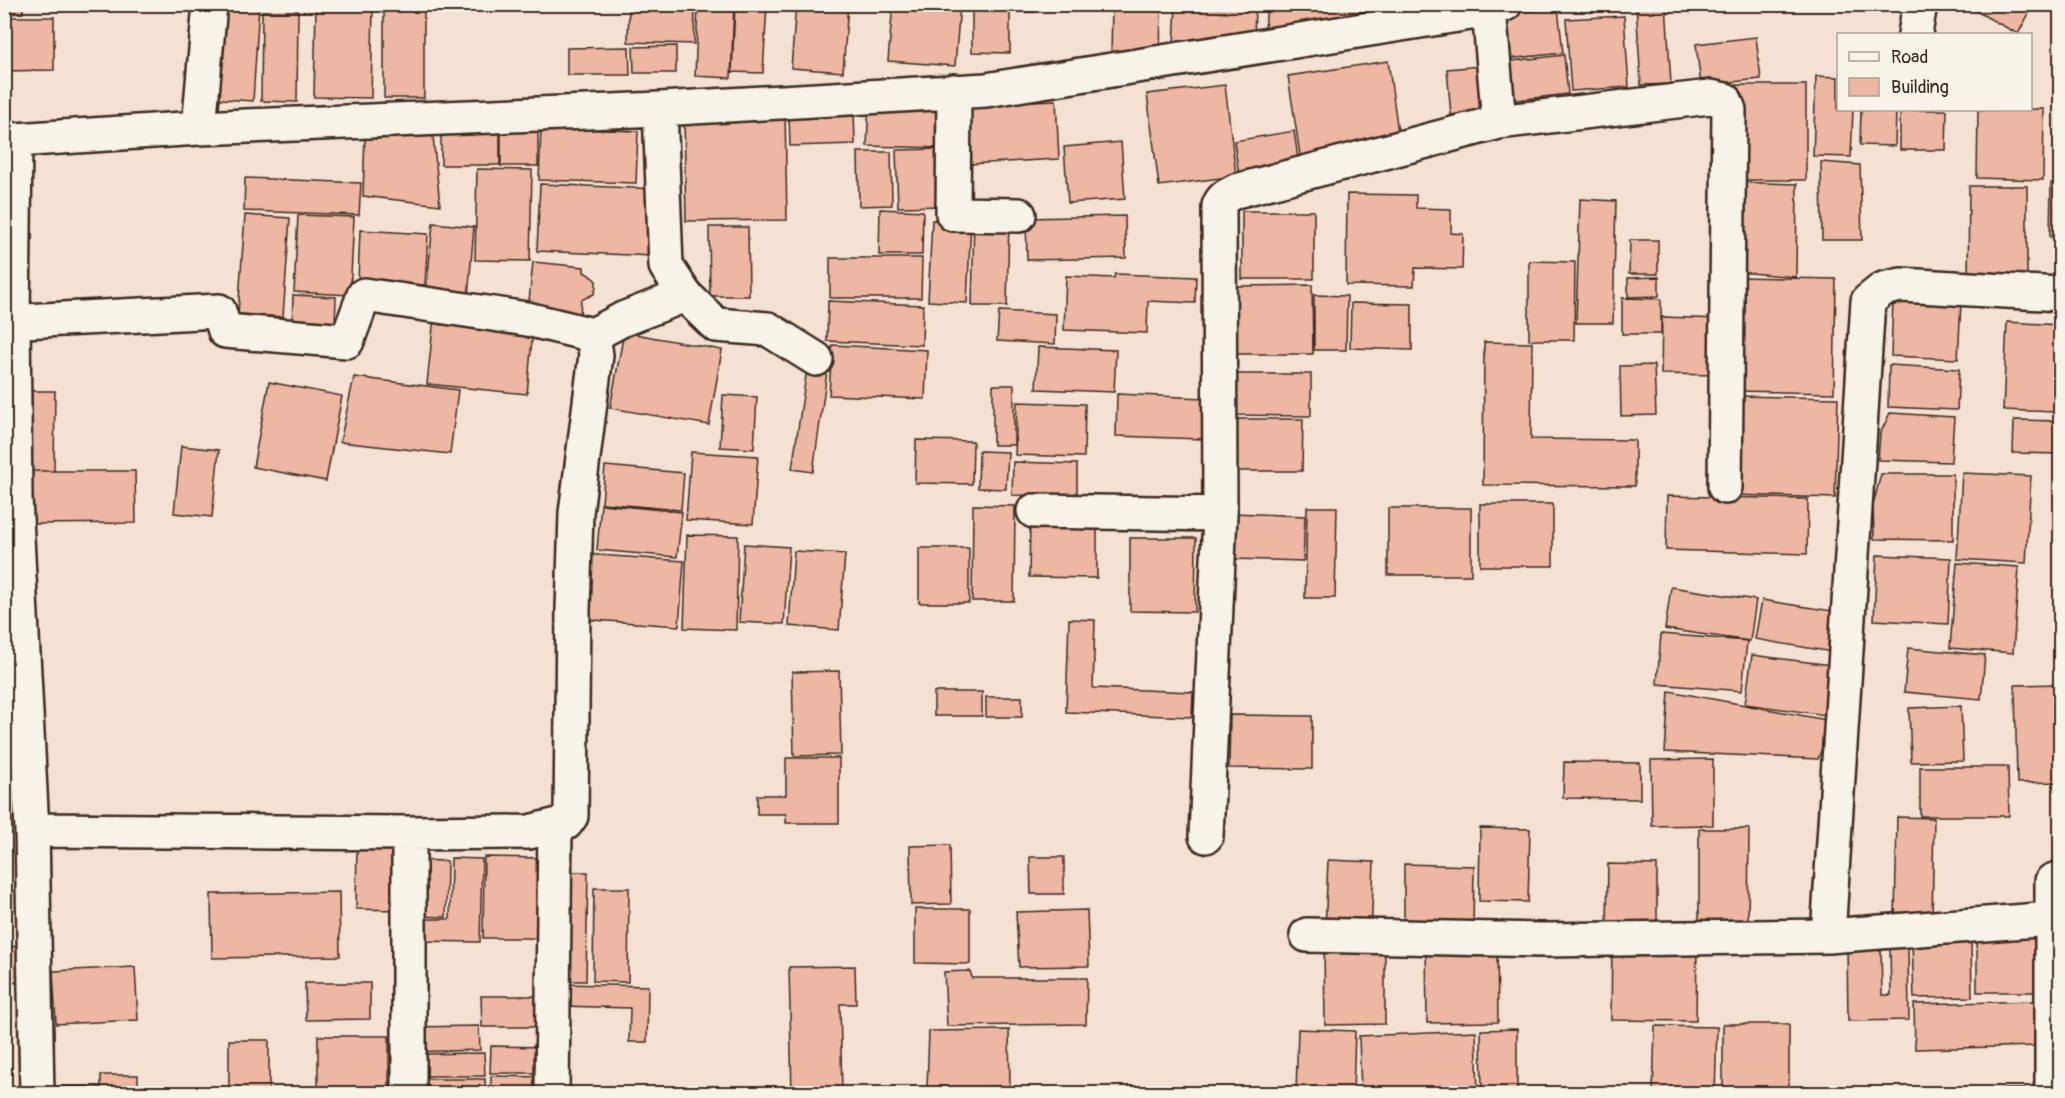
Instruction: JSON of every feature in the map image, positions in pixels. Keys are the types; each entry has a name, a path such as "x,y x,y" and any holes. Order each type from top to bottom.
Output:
{"street":[{"path":"199,128 210,4"},
{"path":"1915,33 1920,4"},
{"path":"37,1094 32,830 15,498 9,322 10,139 199,128 660,109 997,88 1497,7 1499,122"},
{"path":"954,91 953,214 1019,215"},
{"path":"1206,836 1220,514 1219,206 1221,200 1236,191 1499,122 1710,97 1725,100 1729,110 1727,478 1725,487"},
{"path":"660,109 666,266 685,295 716,325 768,329 816,359"},
{"path":"1827,936 1868,301 1883,289 1901,285 2061,294"},
{"path":"9,322 219,311 225,331 347,341 364,295 527,319 593,335 623,319 685,295"},
{"path":"32,830 529,832 566,823 572,816 576,513 596,355 593,335"},
{"path":"1034,511 1220,514"},
{"path":"552,1091 555,827"},
{"path":"409,833 409,1094"},
{"path":"2052,1094 2052,881 2061,878"},
{"path":"1307,936 1544,940 1827,936 2051,919"}],"building":[{"path":"4,4 23,4 23,13 4,14"},
{"path":"214,4 259,5 253,101 207,98"},
{"path":"384,4 424,4 424,98 384,98"},
{"path":"629,4 695,4 694,44 628,42"},
{"path":"698,4 734,4 731,78 695,76"},
{"path":"735,4 767,4 763,73 732,72"},
{"path":"796,4 848,4 843,72 791,68"},
{"path":"893,4 960,4 955,66 888,61"},
{"path":"972,4 1035,4 1035,12 1010,12 1010,53 972,52"},
{"path":"1112,4 1161,4 1160,58 1111,57"},
{"path":"1176,4 1255,4 1254,44 1174,45"},
{"path":"1267,4 1371,4 1372,22 1264,42"},
{"path":"1636,4 1666,4 1671,84 1641,85"},
{"path":"1972,4 2034,4 2019,33 1970,8"},
{"path":"316,7 373,8 371,98 314,97"},
{"path":"1558,8 1563,53 1506,59 1500,14"},
{"path":"262,11 298,11 297,102 261,101"},
{"path":"1624,16 1629,87 1571,91 1566,19"},
{"path":"4,17 54,17 54,70 4,71"},
{"path":"1756,37 1761,79 1701,85 1696,44"},
{"path":"676,46 676,73 634,73 633,47"},
{"path":"629,47 630,75 567,75 567,48"},
{"path":"1564,55 1568,94 1508,101 1504,62"},
{"path":"1388,61 1400,146 1301,161 1288,76"},
{"path":"1481,66 1486,110 1451,115 1447,69"},
{"path":"1816,76 1837,77 1837,111 1853,111 1851,157 1813,156"},
{"path":"1225,85 1236,176 1159,186 1147,94"},
{"path":"1736,85 1806,85 1806,180 1736,180"},
{"path":"1056,100 1059,159 969,164 966,104"},
{"path":"869,102 943,104 942,148 867,146"},
{"path":"2044,109 2043,180 1977,178 1978,111 2032,111"},
{"path":"854,111 855,144 790,146 789,113"},
{"path":"1861,111 1896,111 1895,146 1860,145"},
{"path":"1900,111 1947,111 1946,150 1900,150"},
{"path":"785,113 787,220 686,221 684,115"},
{"path":"2057,119 2060,119 2060,174 2058,174"},
{"path":"541,128 638,131 636,183 539,180"},
{"path":"441,131 500,131 500,165 441,165"},
{"path":"501,131 538,131 538,166 501,166"},
{"path":"1294,131 1299,165 1239,175 1234,141"},
{"path":"365,134 433,136 440,205 363,196"},
{"path":"1121,142 1125,199 1068,203 1064,147"},
{"path":"941,149 943,206 898,207 896,150"},
{"path":"858,152 891,152 892,205 859,206"},
{"path":"1821,162 1860,165 1862,240 1822,240"},
{"path":"477,169 532,170 530,261 475,260"},
{"path":"245,178 361,183 359,215 244,211"},
{"path":"1736,182 1797,184 1796,277 1739,272"},
{"path":"2051,183 2060,183 2060,237 2050,237"},
{"path":"540,184 656,189 653,256 537,251"},
{"path":"1969,186 2027,186 2027,285 1968,284"},
{"path":"1347,194 1416,195 1416,208 1451,209 1451,233 1463,234 1462,269 1415,268 1414,286 1346,285"},
{"path":"1580,199 1616,201 1613,323 1576,323"},
{"path":"880,209 923,211 922,255 879,255"},
{"path":"1242,211 1314,211 1314,279 1242,279"},
{"path":"245,215 290,218 283,317 238,314"},
{"path":"298,215 354,217 350,295 294,292"},
{"path":"1125,216 1126,258 1027,260 1026,218"},
{"path":"974,219 1009,220 1007,306 972,306"},
{"path":"932,220 971,221 967,303 928,301"},
{"path":"433,223 474,227 468,298 426,294"},
{"path":"709,227 748,227 749,296 710,296"},
{"path":"360,230 428,234 425,285 358,282"},
{"path":"1630,240 1658,240 1658,274 1629,274"},
{"path":"830,258 922,258 921,298 830,298"},
{"path":"1529,261 1575,262 1574,340 1529,340"},
{"path":"533,262 584,267 584,272 596,281 596,287 594,294 581,300 580,316 528,311"},
{"path":"1115,274 1196,277 1195,303 1148,301 1147,333 1064,330 1066,276 1114,278"},
{"path":"1659,277 1659,296 1628,297 1628,278"},
{"path":"1737,277 1836,279 1834,393 1735,391"},
{"path":"1312,285 1313,354 1237,354 1236,286"},
{"path":"293,295 336,297 335,326 292,325"},
{"path":"1314,295 1347,296 1346,350 1314,350"},
{"path":"1622,298 1661,299 1661,334 1622,334"},
{"path":"1893,300 1961,303 1958,359 1891,356"},
{"path":"828,301 923,305 922,345 827,341"},
{"path":"1351,303 1412,304 1412,350 1350,348"},
{"path":"999,311 1056,314 1055,344 997,341"},
{"path":"434,317 533,328 527,394 427,384"},
{"path":"1662,317 1721,319 1720,375 1661,374"},
{"path":"2007,322 2060,325 2057,412 2003,410"},
{"path":"624,332 722,350 709,425 610,408"},
{"path":"1484,342 1532,343 1531,439 1635,440 1635,486 1483,485"},
{"path":"832,345 927,350 925,399 829,395"},
{"path":"1038,347 1116,350 1114,392 1036,389"},
{"path":"808,362 828,365 813,472 792,469"},
{"path":"1654,365 1656,415 1621,416 1620,366"},
{"path":"1889,365 1959,369 1957,410 1888,407"},
{"path":"1230,374 1311,374 1311,416 1230,415"},
{"path":"354,377 458,390 450,454 340,442"},
{"path":"269,382 342,396 326,481 253,467"},
{"path":"993,385 1014,385 1014,445 993,445"},
{"path":"32,391 55,391 54,471 30,471"},
{"path":"1117,394 1203,398 1202,439 1116,436"},
{"path":"723,395 757,397 754,449 720,447"},
{"path":"1735,396 1838,398 1835,498 1733,495"},
{"path":"1017,402 1085,404 1084,457 1015,455"},
{"path":"1890,413 1954,417 1951,462 1878,460 1880,434"},
{"path":"1230,419 1303,419 1302,471 1230,471"},
{"path":"2014,420 2060,421 2060,454 2013,453"},
{"path":"916,440 973,441 972,484 915,483"},
{"path":"181,446 219,450 212,517 174,513"},
{"path":"979,451 1008,452 1006,489 978,488"},
{"path":"691,452 758,456 753,524 686,520"},
{"path":"1013,462 1077,464 1077,496 1012,495"},
{"path":"605,466 684,473 681,510 602,503"},
{"path":"30,471 135,471 136,523 30,524"},
{"path":"1962,473 2031,476 2026,563 1957,559"},
{"path":"1881,474 1953,474 1953,540 1874,539 1873,505"},
{"path":"1667,496 1808,499 1807,554 1666,550"},
{"path":"601,504 682,512 677,557 597,550"},
{"path":"1480,504 1553,504 1553,566 1480,566"},
{"path":"973,505 1015,506 1014,601 972,601"},
{"path":"1307,507 1337,507 1335,598 1305,598"},
{"path":"1388,508 1471,508 1471,575 1388,575"},
{"path":"1234,513 1305,516 1303,561 1232,559"},
{"path":"1030,519 1097,520 1097,578 1029,577"},
{"path":"687,535 738,536 736,630 684,628"},
{"path":"1130,538 1196,538 1195,612 1130,611"},
{"path":"744,544 789,547 784,624 739,622"},
{"path":"919,548 969,548 969,603 919,603"},
{"path":"794,551 845,554 839,630 789,626"},
{"path":"584,554 684,561 679,626 579,619"},
{"path":"1877,555 1951,558 1948,624 1874,620"},
{"path":"1957,563 2019,567 2013,653 1950,648"},
{"path":"1671,587 1756,600 1750,641 1665,629"},
{"path":"1762,600 1839,612 1832,652 1755,639"},
{"path":"1069,619 1095,620 1093,688 1193,692 1192,717 1066,712"},
{"path":"1661,634 1747,641 1742,691 1657,684"},
{"path":"1908,648 1985,655 1981,699 1904,692"},
{"path":"1752,655 1839,666 1833,716 1745,704"},
{"path":"839,671 841,755 794,756 792,672"},
{"path":"2060,684 2060,782 2017,783 2015,685"},
{"path":"1669,691 1832,721 1818,759 1665,752"},
{"path":"934,692 982,692 982,716 934,716"},
{"path":"986,697 1022,697 1022,717 986,717"},
{"path":"1961,706 1963,761 1911,762 1909,708"},
{"path":"1230,715 1312,716 1312,769 1229,768"},
{"path":"786,758 839,758 839,823 786,823 786,814 757,814 757,795 786,795"},
{"path":"1713,759 1713,825 1652,826 1651,760"},
{"path":"1564,762 1640,763 1640,799 1563,798"},
{"path":"1920,767 2008,767 2009,816 1920,816"},
{"path":"1897,817 1934,818 1932,920 1895,919"},
{"path":"1480,828 1530,829 1528,902 1479,901"},
{"path":"1699,829 1749,829 1748,930 1699,929"},
{"path":"357,844 396,845 395,910 356,909"},
{"path":"950,845 951,904 911,905 910,846"},
{"path":"484,857 541,858 540,938 483,938"},
{"path":"1030,857 1064,857 1064,894 1031,894"},
{"path":"451,858 482,859 480,942 413,941 413,919 450,919"},
{"path":"411,860 447,861 446,917 410,916"},
{"path":"1328,860 1374,862 1371,933 1325,931"},
{"path":"1404,864 1474,866 1473,931 1404,930"},
{"path":"1608,864 1657,865 1657,928 1607,927"},
{"path":"569,872 588,872 586,981 567,981"},
{"path":"594,888 629,888 628,982 593,981"},
{"path":"339,892 340,956 212,958 211,894"},
{"path":"915,909 970,909 970,964 915,963"},
{"path":"1087,910 1089,966 1019,967 1016,912"},
{"path":"1977,935 2045,935 2045,992 1977,992"},
{"path":"1612,941 1697,943 1696,1021 1611,1020"},
{"path":"1971,941 1972,997 1914,998 1912,942"},
{"path":"1385,942 1385,1024 1325,1025 1324,943"},
{"path":"1497,942 1498,1022 1427,1023 1426,943"},
{"path":"4,946 23,947 22,983 4,982"},
{"path":"1847,947 1881,947 1882,995 1891,995 1890,947 1908,947 1909,1020 1848,1021"},
{"path":"855,966 856,1004 840,1004 842,1094 792,1094 789,967"},
{"path":"135,967 138,1020 56,1024 53,971"},
{"path":"970,971 972,978 1087,978 1086,1024 947,1026 944,972"},
{"path":"305,983 370,983 370,1019 306,1020"},
{"path":"562,984 648,986 647,1042 629,1042 630,1008 562,1006"},
{"path":"481,996 541,996 541,1027 482,1027"},
{"path":"2038,1001 2039,1046 1915,1049 1914,1004"},
{"path":"1723,1024 1789,1024 1789,1094 1723,1094"},
{"path":"479,1026 480,1050 410,1052 409,1027"},
{"path":"1655,1026 1717,1027 1715,1094 1653,1094"},
{"path":"1298,1029 1355,1031 1353,1094 1296,1094"},
{"path":"1517,1029 1517,1094 1482,1094 1481,1030"},
{"path":"1009,1030 1010,1086 927,1088 929,1031"},
{"path":"1476,1031 1478,1094 1361,1094 1359,1036"},
{"path":"318,1036 389,1036 389,1094 318,1094"},
{"path":"229,1040 269,1040 269,1094 229,1094"},
{"path":"491,1046 551,1047 551,1073 490,1073"},
{"path":"484,1053 485,1076 413,1076 412,1054"},
{"path":"101,1075 138,1075 138,1094 101,1094"},
{"path":"491,1076 551,1077 551,1094 491,1094"},
{"path":"414,1079 485,1079 485,1094 414,1094"},
{"path":"60,1087 99,1087 99,1094 60,1094"},
{"path":"1005,1089 1005,1094 943,1094 943,1091"},
{"path":"1987,1089 2047,1089 2047,1094 1987,1094"}]}
